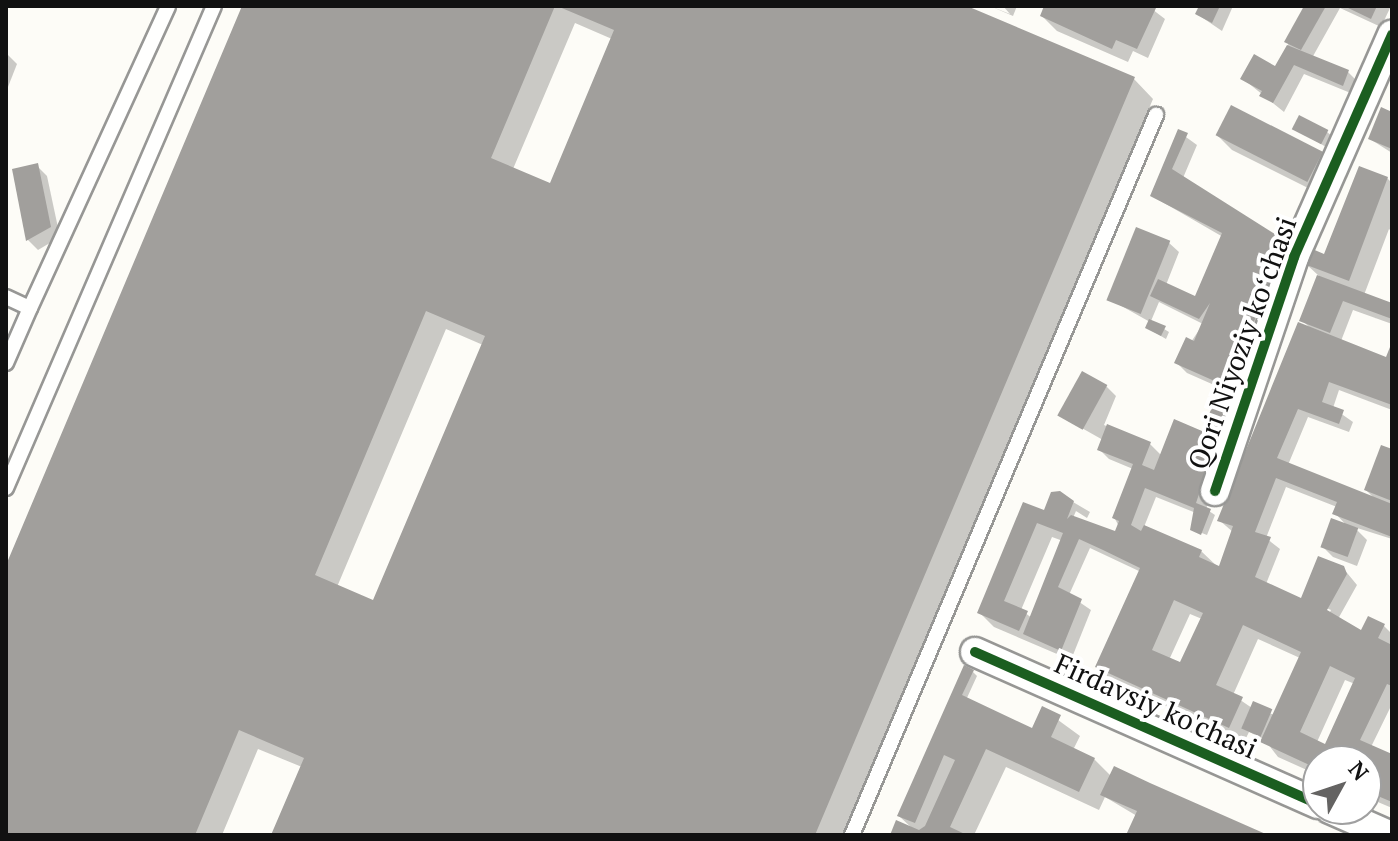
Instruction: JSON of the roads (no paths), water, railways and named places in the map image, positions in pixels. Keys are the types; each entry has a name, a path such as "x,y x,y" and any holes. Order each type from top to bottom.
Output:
{"street":[{"name":"Qori Niyoziy koʻchasi","path":"1215,491 1294,257 1392,35"},
{"name":"Firdavsiy ko'chasi","path":"975,652 1302,797"},
{"path":"1366,825 1389,835"}],"lane":[{"path":"6,363 168,6"},
{"path":"6,488 214,6"},
{"path":"852,835 1156,115"},
{"path":"6,297 30,308"}]}
